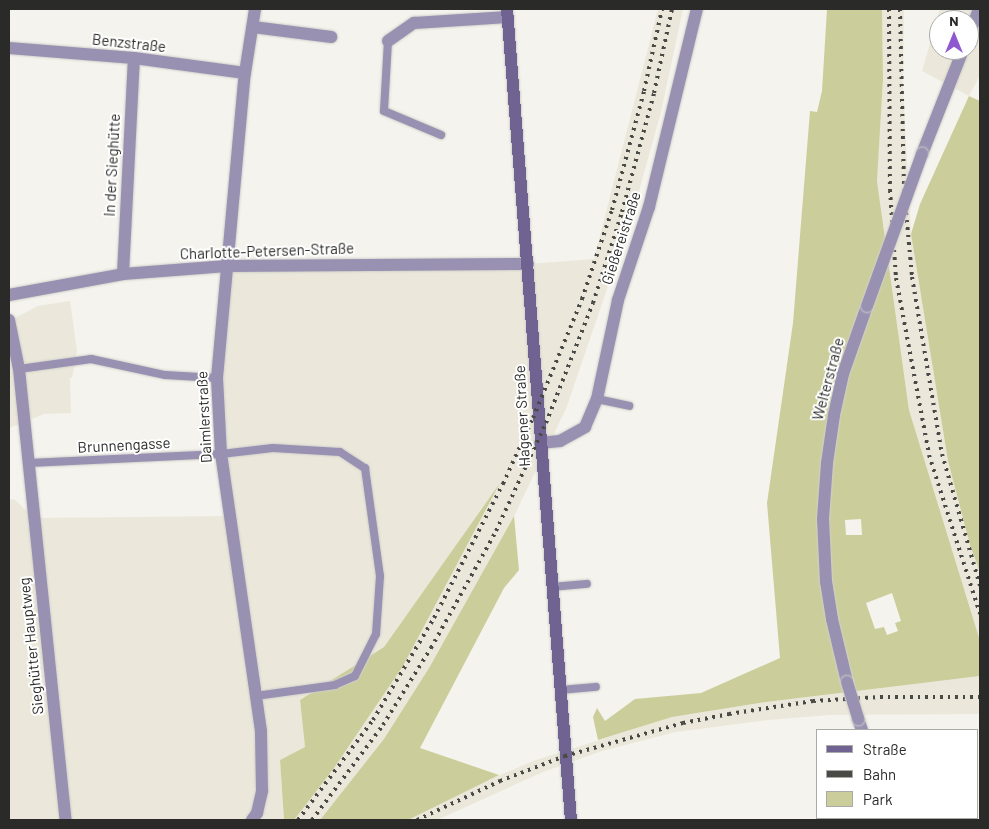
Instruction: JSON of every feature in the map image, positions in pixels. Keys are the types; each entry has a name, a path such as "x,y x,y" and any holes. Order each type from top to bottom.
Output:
{"main road":[{"name":"Hagener Straße","path":"507,13 571,820"}],"street":[{"name":"Daimlerstraße","path":"252,820 257,812 262,791 261,731 221,454 217,378 246,73 255,9"},
{"name":"Gießereistraße","path":"540,443 560,441 585,428 598,398 618,300 649,207 697,9"},
{"path":"388,41 414,23 507,13"},
{"path":"252,27 331,37"},
{"name":"Benzstraße","path":"9,48 134,58 246,73"},
{"name":"In der Sieghütte","path":"123,274 134,58"},
{"name":"Welterstraße","path":"860,725 847,682 832,619 824,562 823,519 826,463 843,374 922,154 959,60"},
{"name":"Charlotte-Petersen-Straße","path":"9,295 123,274 227,266 528,264"},
{"name":"Sieghütter Hauptweg","path":"9,320 19,369 66,820"}],"lane":[{"path":"388,41 384,111 441,135"},
{"path":"19,369 91,359 164,375 217,378"},
{"path":"598,398 629,406"},
{"name":"Brunnengasse","path":"29,463 221,454 273,448 340,452 365,468 380,576 376,634 355,676 335,686 256,696"},
{"path":"552,587 587,584"},
{"path":"560,690 596,687"}],"shaded area":[{"path":"658,9 683,9 661,112 632,216 566,409 514,516 429,668 384,740 320,820 294,820 334,768 403,666 498,487 384,647 300,700 305,747 280,760 284,820 9,820 9,500 14,499 34,518 230,516 221,454 227,266 528,264 594,259"},
{"path":"882,9 904,9 903,86 911,234 948,461 970,545 980,572 980,641 909,410 877,181 883,80"},
{"path":"940,9 980,9 980,75 969,96 922,71 929,47 929,60 979,60 979,10"},
{"path":"70,301 77,351 72,378 70,378 71,413 44,414 9,428 9,321 38,306"},
{"path":"980,676 980,714 830,715 768,720 676,732 602,751 543,772 437,820 408,820 479,784 533,761 672,717 766,702"}],"green space":[{"path":"827,9 882,9 883,80 877,181 909,410 980,641 980,676 766,702 672,717 598,740 593,717 597,708 605,721 635,699 701,693 780,658 767,503 793,323 810,111 817,112 822,91","holes":["861,519 862,535 846,535 845,520","892,593 901,621 895,623 898,631 887,635 884,627 875,629 866,603"]},
{"path":"969,96 980,101 980,572 970,545 948,461 911,234 920,204"},
{"path":"500,483 403,666 334,768 294,820 284,820 280,760 305,747 300,700 384,647"},
{"path":"514,516 519,570 504,588 420,748 499,775 408,820 320,820 384,739 429,668"}],"railway":[{"path":"298,820 373,720 434,618 503,484 533,418 582,299 612,210 644,91 662,9"},
{"path":"312,820 383,725 431,648 496,531 546,423 593,303 622,212 654,93 672,9"},
{"path":"889,9 890,190 896,278 929,455 980,614"},
{"path":"900,9 904,190 912,277 942,454 980,586"},
{"path":"417,820 500,781 565,756 683,723 813,701 880,697 980,697"}]}
